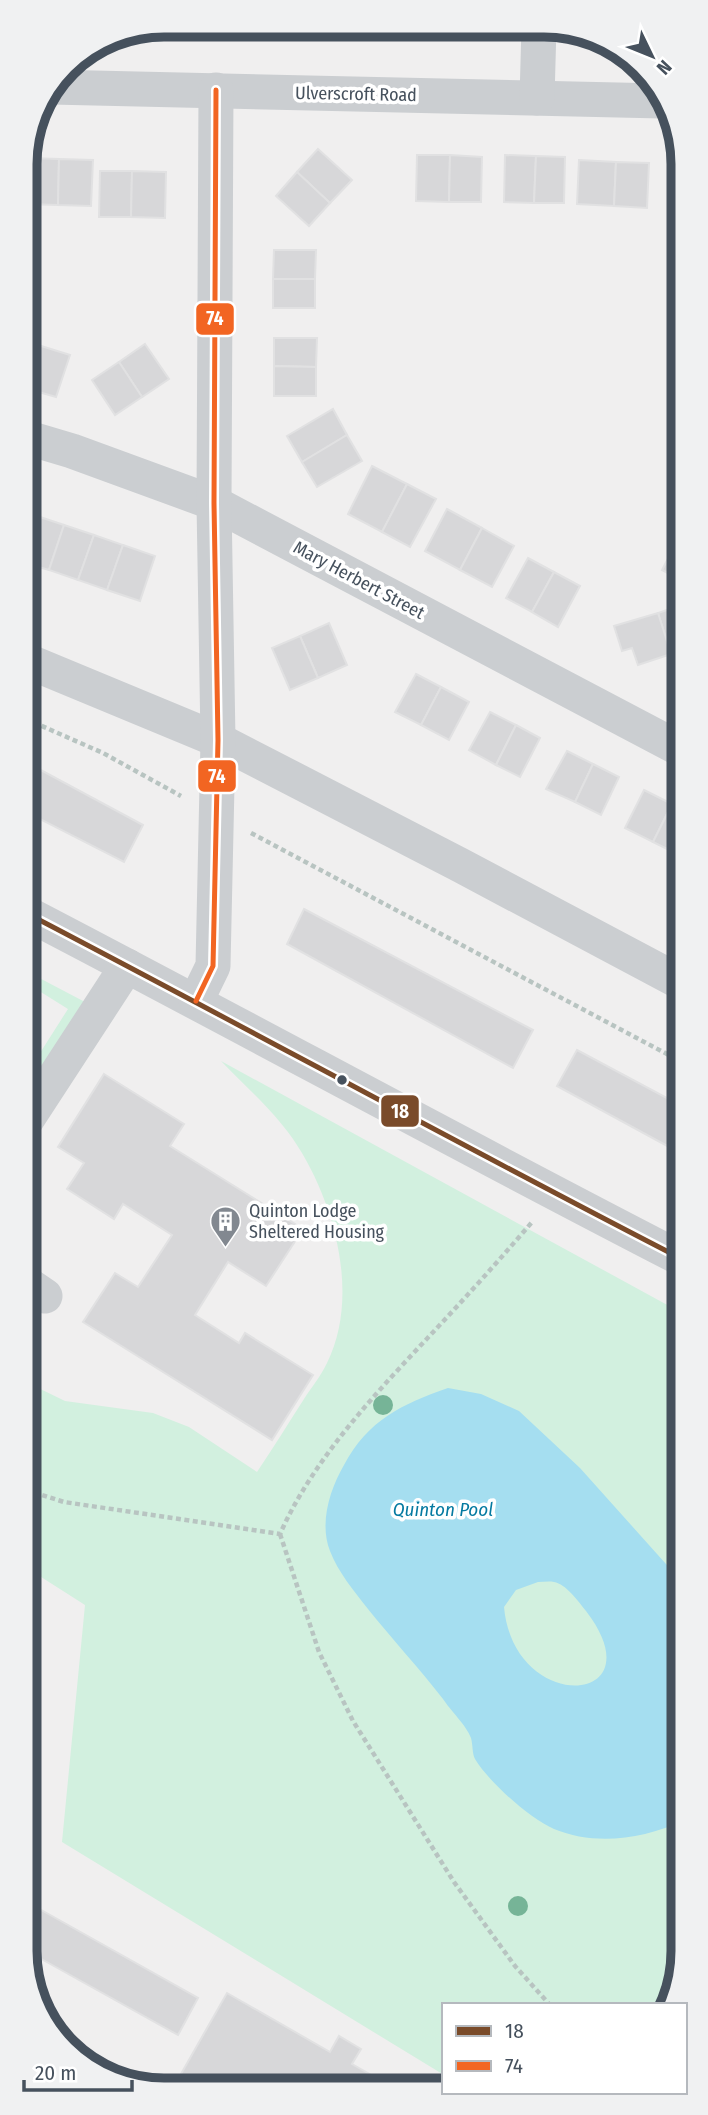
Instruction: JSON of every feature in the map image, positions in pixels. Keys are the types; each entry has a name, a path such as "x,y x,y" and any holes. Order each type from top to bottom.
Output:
{"street":[{"path":"537,98 539,37"},
{"name":"Ulverscroft Road","path":"66,82 216,90 654,100"},
{"path":"196,1001 213,966 218,740 214,503 216,90"},
{"name":"Mary Herbert Street","path":"37,440 72,450 214,503 671,744"},
{"path":"37,665 218,740 473,871 671,978"},
{"path":"37,919 671,1253"},
{"path":"37,1104 127,966"}],"path":[{"path":"37,724 103,753 671,1056"},
{"path":"549,2003 515,1966 454,1882 353,1721 318,1652 280,1534 290,1512 328,1454 377,1392 557,1195"},
{"path":"37,1493 64,1502 280,1534"}],"green space":[{"path":"37,977 85,1002 37,1078 37,1058 68,1009 37,990"},
{"path":"221,1061 671,1307 671,1960 667,1984 660,2003 442,2003 442,2074 62,1842 85,1605 37,1574 37,1387 65,1401 153,1413 189,1427 257,1472 322,1373 337,1336 342,1308 342,1278 331,1218 308,1163 268,1108"}],"water":[{"name":"Quinton Pool","path":"448,1388 481,1394 519,1411 580,1468 671,1570 671,1826 635,1836 602,1839 554,1829 533,1817 499,1788 481,1768 474,1757 471,1738 466,1728 368,1609 337,1566 330,1551 326,1529 328,1506 334,1485 353,1449 364,1436 388,1416 416,1400","holes":["538,1582 554,1582 576,1598 604,1643 605,1666 595,1680 576,1686 554,1681 531,1667 513,1642 504,1607 516,1590"]}],"building":[{"path":"318,149 352,180 330,203 297,172"},
{"path":"417,155 450,155 449,202 416,201"},
{"path":"450,155 482,157 481,202 449,202"},
{"path":"505,155 536,156 534,203 504,202"},
{"path":"536,156 565,157 564,203 534,203"},
{"path":"37,158 59,159 58,205 37,204"},
{"path":"59,159 93,160 91,206 58,205"},
{"path":"579,160 616,162 614,206 577,204"},
{"path":"616,162 649,163 647,208 614,206"},
{"path":"100,171 132,171 131,217 99,217"},
{"path":"132,171 166,172 165,218 131,217"},
{"path":"297,172 330,203 309,226 276,196"},
{"path":"274,250 316,250 315,279 273,279"},
{"path":"273,279 315,279 315,308 273,308"},
{"path":"274,338 317,338 316,367 274,366"},
{"path":"145,344 169,379 142,397 119,362"},
{"path":"38,345 70,355 56,397 37,391"},
{"path":"119,362 142,397 115,415 92,380"},
{"path":"274,366 316,367 316,396 274,396"},
{"path":"333,409 347,435 302,462 287,436"},
{"path":"347,435 362,461 317,487 302,462"},
{"path":"372,466 407,484 382,532 348,514"},
{"path":"407,484 436,499 410,547 382,532"},
{"path":"447,509 482,528 460,570 425,551"},
{"path":"37,516 64,525 49,570 37,566"},
{"path":"64,525 94,535 78,580 49,570"},
{"path":"482,528 514,546 492,587 460,570"},
{"path":"94,535 123,545 107,590 78,580"},
{"path":"123,545 155,556 140,601 107,590"},
{"path":"671,553 671,575 662,570"},
{"path":"528,558 554,572 532,612 506,598"},
{"path":"554,572 580,586 558,627 532,612"},
{"path":"671,608 671,654 658,613"},
{"path":"658,613 671,654 638,665 632,648 622,651 614,626"},
{"path":"329,623 347,665 318,678 300,636"},
{"path":"300,636 318,678 290,690 272,648"},
{"path":"416,674 441,687 421,725 395,712"},
{"path":"441,687 469,702 449,740 421,725"},
{"path":"490,712 516,725 496,765 469,750"},
{"path":"516,725 540,738 520,777 496,765"},
{"path":"567,751 593,764 575,802 546,789"},
{"path":"593,764 619,777 601,815 575,802"},
{"path":"37,768 143,825 124,862 37,818"},
{"path":"644,790 671,804 653,842 625,828"},
{"path":"671,806 671,851 653,842"},
{"path":"304,909 533,1030 513,1068 287,944"},
{"path":"577,1050 671,1100 671,1148 557,1086"},
{"name":"Quinton Lodge Sheltered Housing","path":"104,1074 184,1124 170,1146 303,1229 266,1286 228,1262 195,1315 239,1343 245,1333 313,1375 272,1440 83,1322 115,1273 138,1287 172,1235 123,1204 114,1219 67,1189 84,1163 58,1147"},
{"path":"37,1908 198,1998 178,2035 37,1957"},
{"path":"227,1993 330,2052 339,2036 361,2049 352,2064 376,2078 179,2078"}],"transit line":[{"name":"74","path":"196,1001 213,966 218,740 214,503 216,90"},
{"name":"18","path":"37,919 671,1253"}],"place":[{"name":"Quinton Lodge Sheltered Housing","path":"226,1248"}]}
